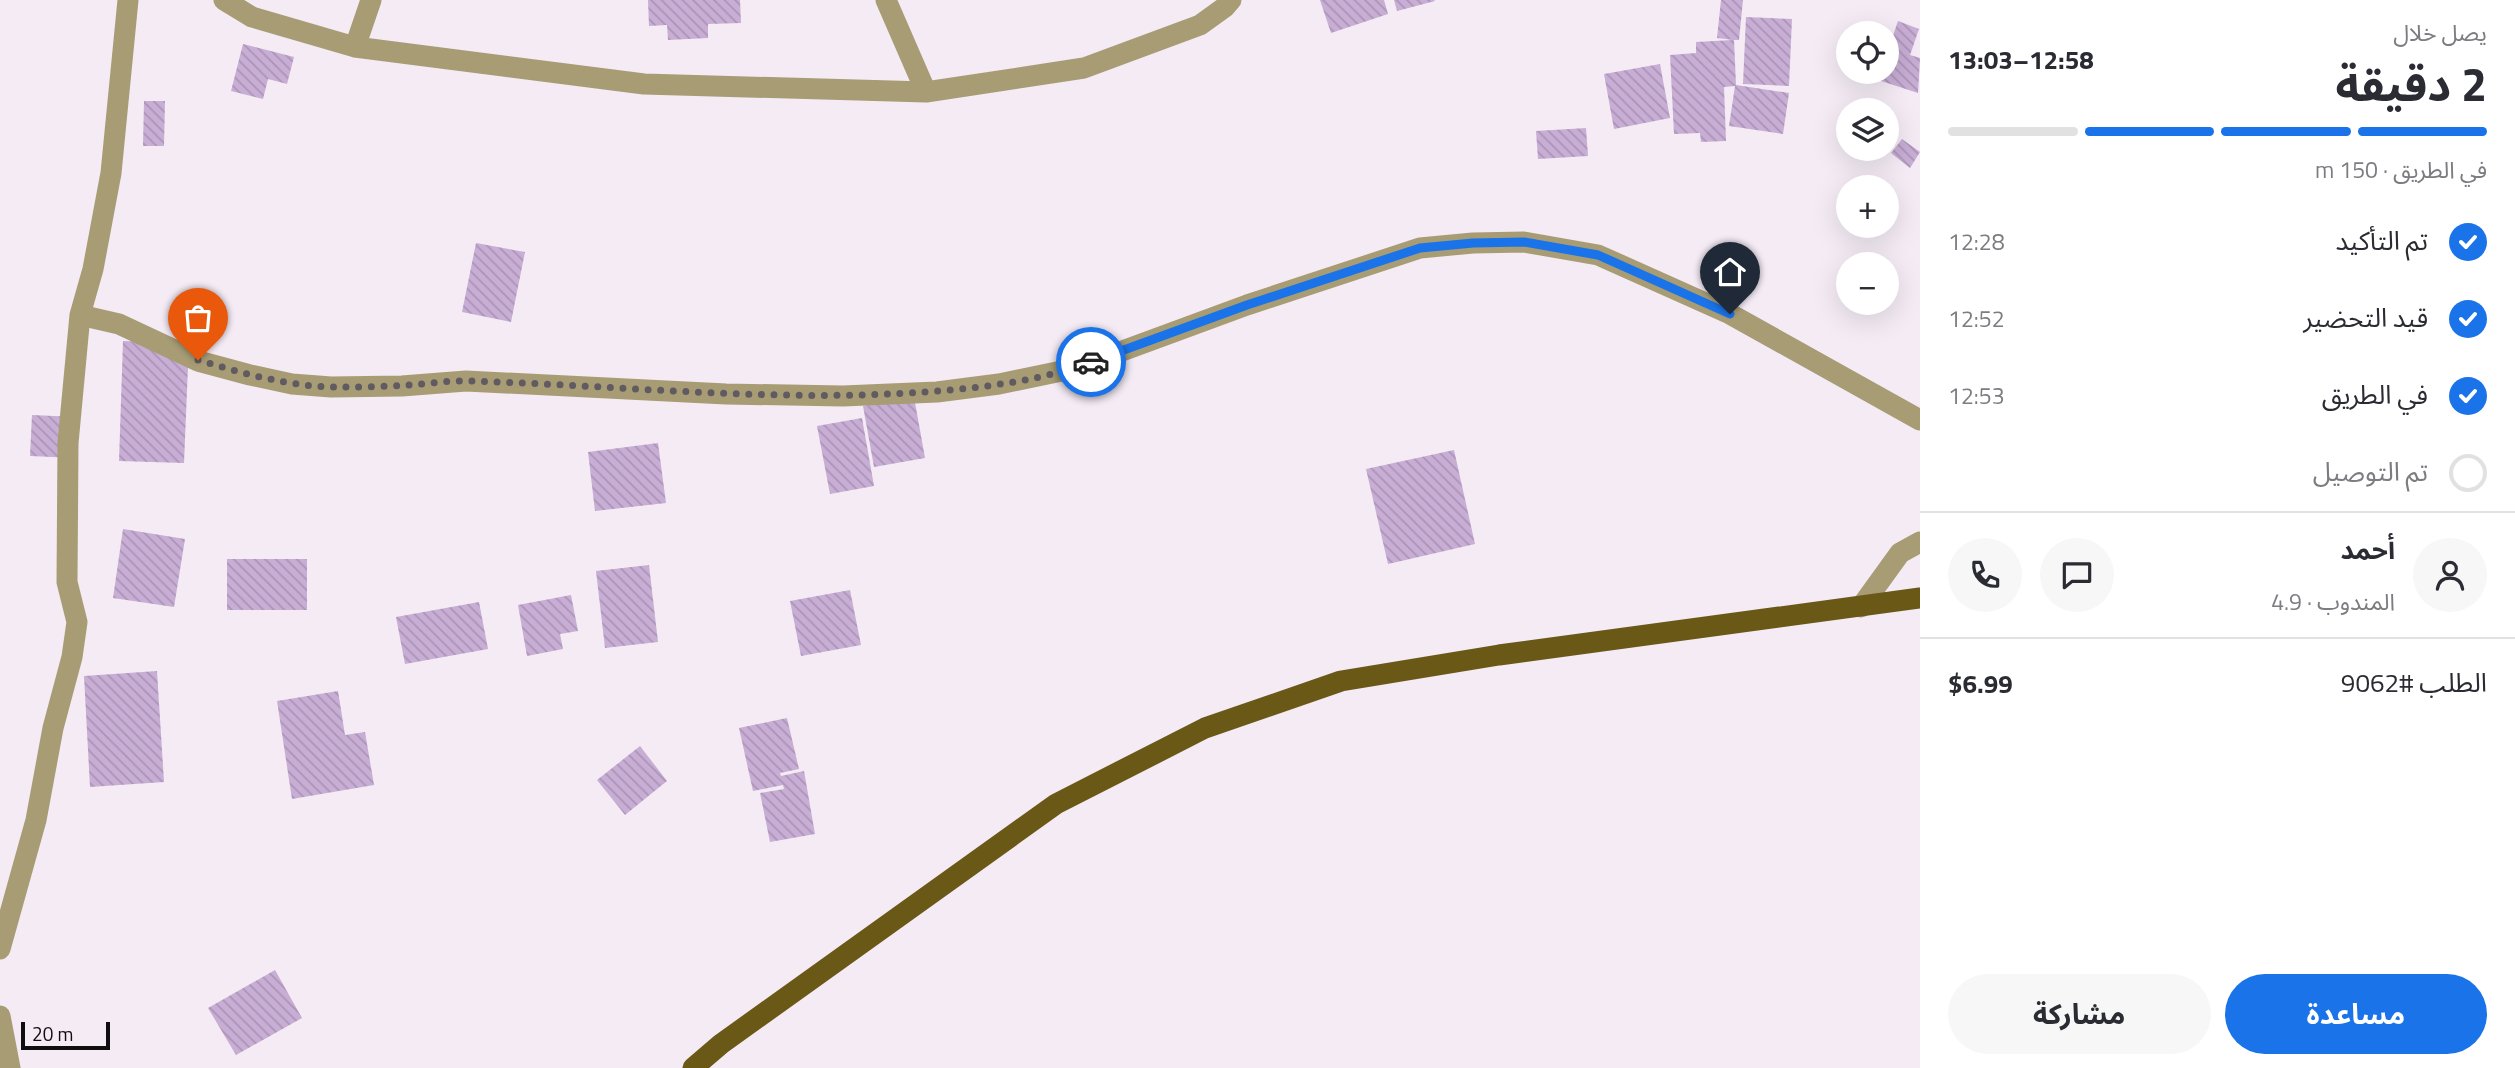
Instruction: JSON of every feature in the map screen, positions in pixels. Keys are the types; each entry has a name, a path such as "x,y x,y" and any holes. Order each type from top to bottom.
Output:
{"main road":[{"path":"693,1068 721,1044 1056,804 1205,727 1341,681 1499,655 1920,598"}],"street":[{"path":"0,949 36,820 53,728 72,657 77,622 67,582 68,443 81,311 93,270 111,173 128,0"},
{"path":"223,0 252,17 355,47 644,85 926,92 1084,68 1200,25 1226,8 1231,0"},
{"path":"355,47 371,0"},
{"path":"886,0 926,92"},
{"path":"81,311 119,324 198,360 292,384 331,387 466,381 739,394 843,396 937,392 999,384 1076,368 1247,305 1420,248 1524,242 1598,255 1730,314 1920,420"},
{"path":"1861,607 1900,554 1920,542"},
{"path":"0,1016 10,1068"}],"building":[{"path":"648,0 740,0 741,23 708,24 708,38 668,40 667,25 649,26"},
{"path":"1320,0 1384,0 1388,14 1331,33"},
{"path":"1394,0 1434,0 1435,1 1397,11"},
{"path":"1721,0 1743,0 1739,40 1734,40 1736,85 1789,93 1783,134 1729,126 1735,86 1724,87 1726,141 1701,142 1700,133 1674,134 1670,55 1696,53 1696,42 1733,40 1717,38"},
{"path":"1746,17 1792,19 1789,86 1743,84"},
{"path":"1899,21 1919,29 1910,55 1920,58 1918,93 1890,84 1899,84"},
{"path":"243,44 294,57 287,84 268,79 263,99 231,91"},
{"path":"1660,64 1670,118 1614,129 1604,74"},
{"path":"144,101 165,101 164,146 143,146"},
{"path":"1586,128 1588,156 1538,159 1536,131"},
{"path":"1902,139 1920,152 1910,168 1899,159 1899,143"},
{"path":"476,243 525,252 511,322 462,312"},
{"path":"123,341 189,343 184,463 119,461"},
{"path":"914,397 925,458 874,467 863,406"},
{"path":"32,415 76,417 75,458 30,456"},
{"path":"862,418 874,486 830,494 817,426"},
{"path":"658,443 666,503 595,511 588,452"},
{"path":"1454,450 1475,544 1388,564 1366,469"},
{"path":"123,529 185,539 174,607 113,598"},
{"path":"227,559 307,559 307,610 227,610"},
{"path":"649,565 658,642 605,648 596,571"},
{"path":"850,590 861,645 801,656 790,601"},
{"path":"571,595 578,631 560,634 563,649 527,656 518,605"},
{"path":"479,602 488,649 405,664 396,617"},
{"path":"157,671 164,782 90,787 84,676"},
{"path":"338,691 345,735 365,732 374,785 292,799 277,701"},
{"path":"787,718 799,769 780,773 781,776 804,771 815,834 770,842 760,793 784,789 783,785 753,791 739,728"},
{"path":"640,746 667,781 625,815 597,780"},
{"path":"275,970 302,1018 236,1055 208,1008"}],"way so far":[{"path":"198,360 292,384 331,387 402,386 466,381 726,394 843,396 937,392 999,384 1076,368 1091,362"}],"route":[{"path":"1091,362 1247,305 1420,248 1473,243 1524,242 1598,255 1730,314"}]}
